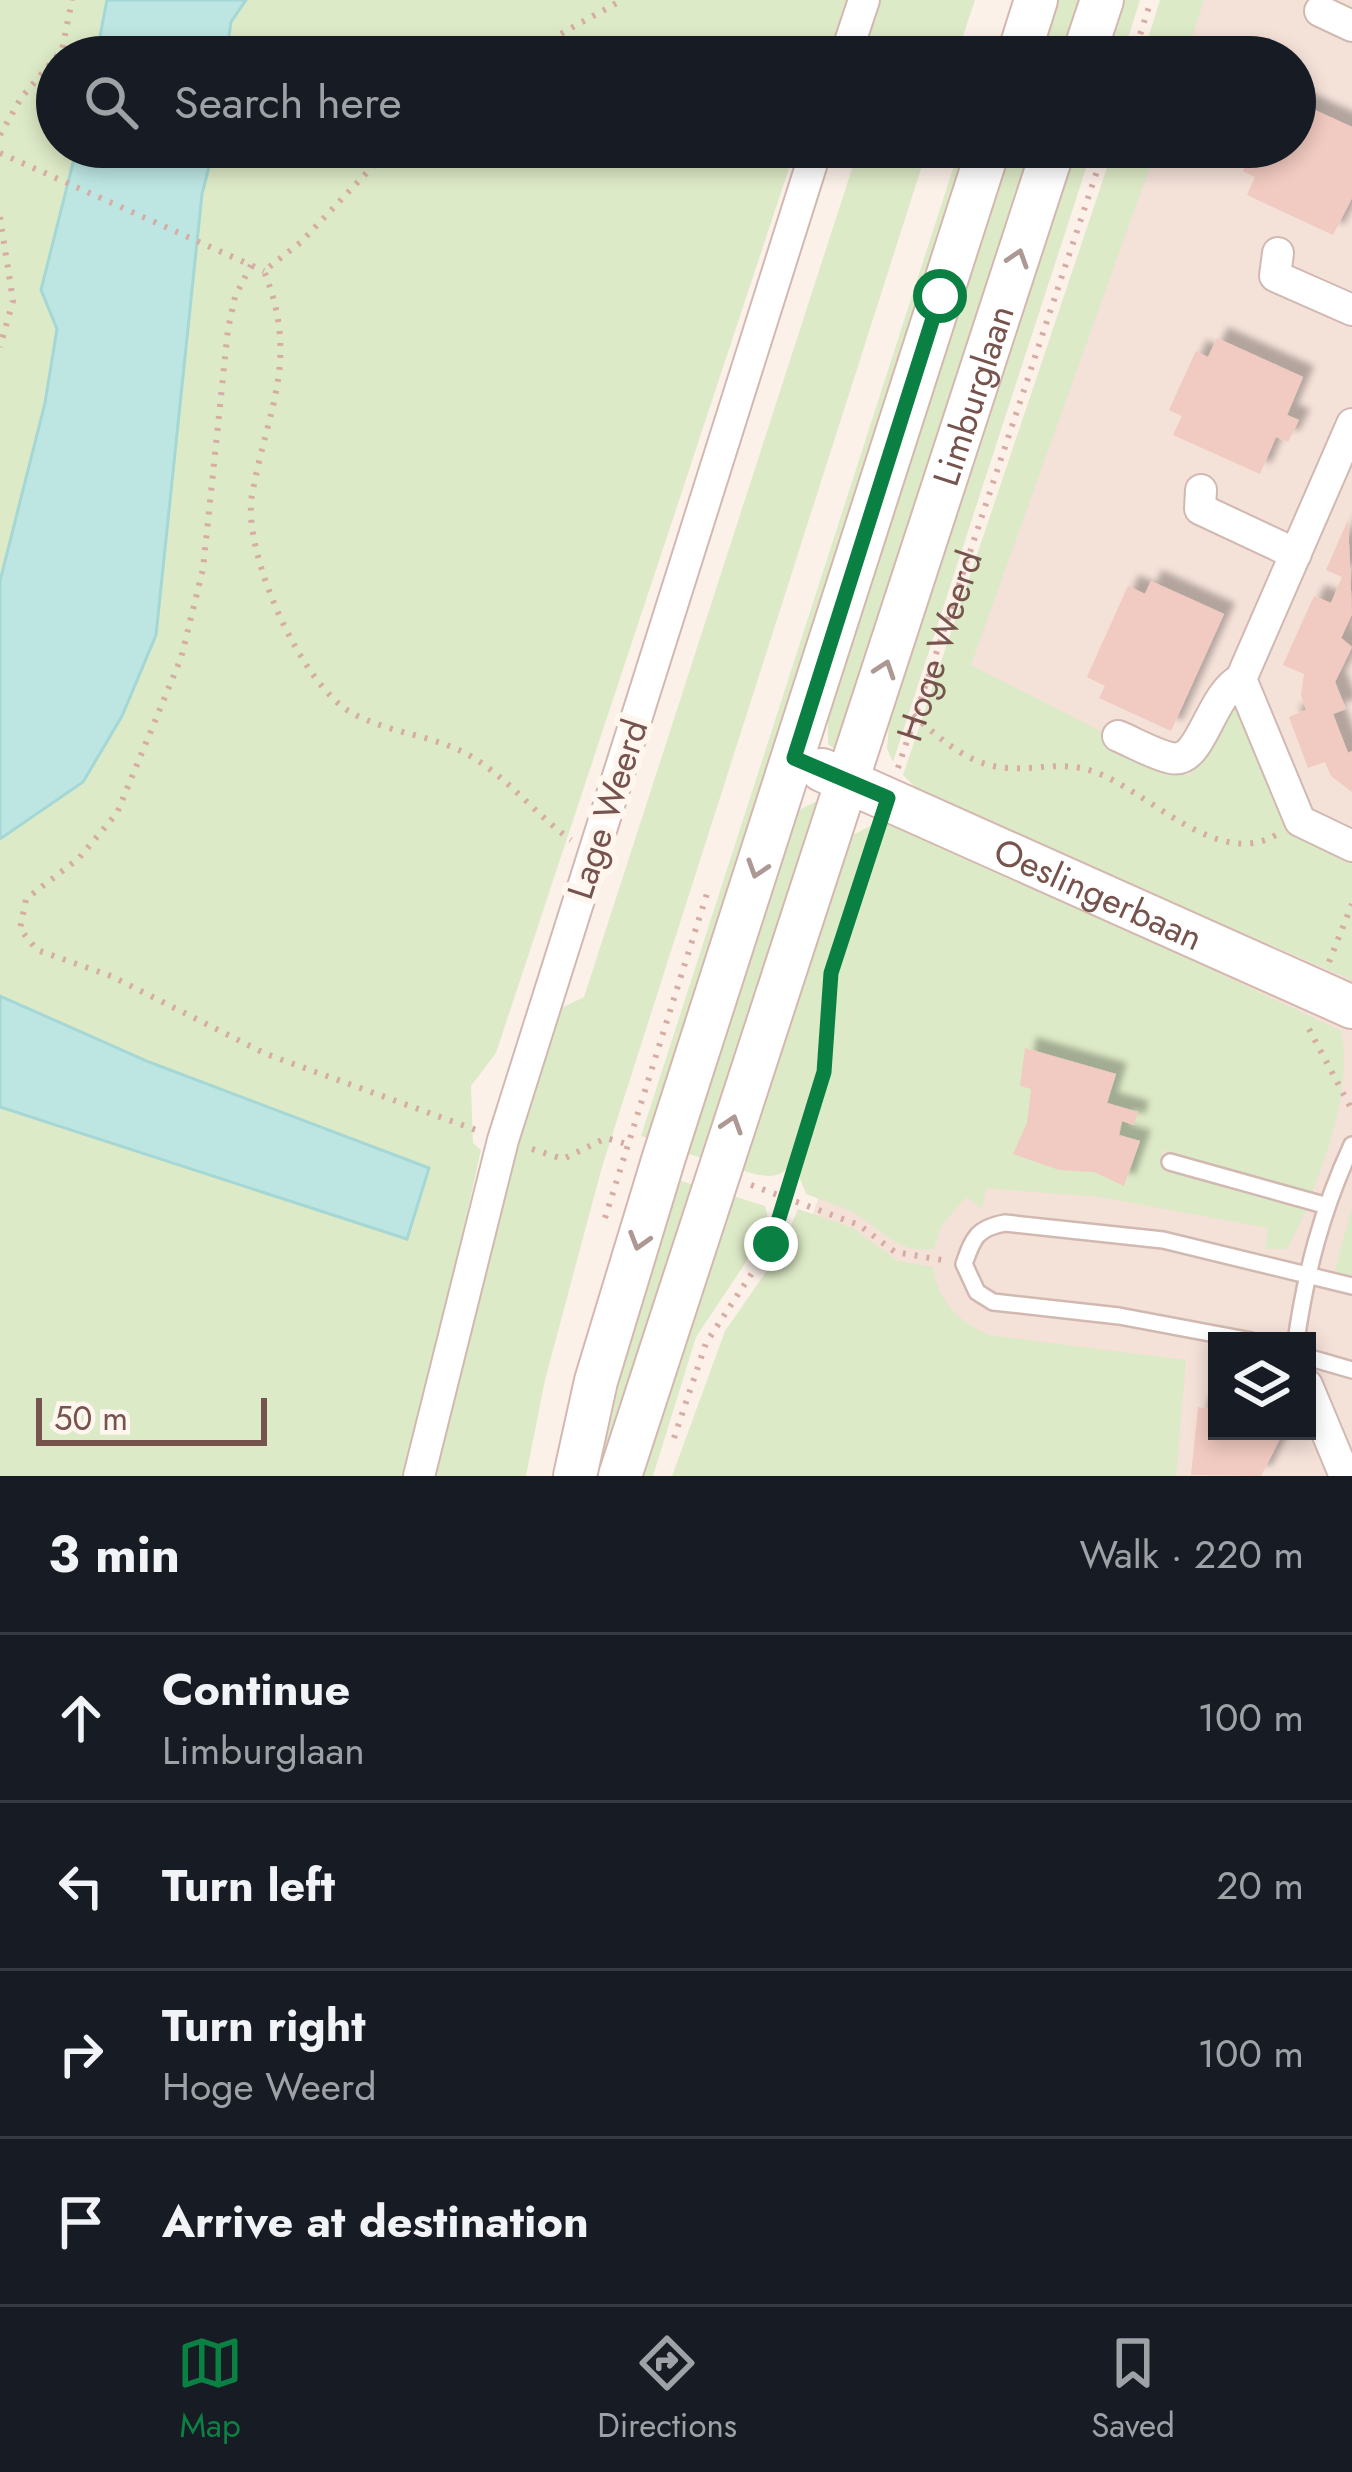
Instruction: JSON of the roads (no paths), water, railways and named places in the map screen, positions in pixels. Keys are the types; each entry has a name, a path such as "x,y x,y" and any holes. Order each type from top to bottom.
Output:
{"main road":[{"path":"1025,36 1036,0"},
{"path":"1090,36 1102,0"},
{"name":"Limburglaan","path":"794,758 982,168"},
{"name":"Limburglaan","path":"845,779 1047,168"},
{"path":"575,1476 596,1381 657,1180 794,758"},
{"name":"Oeslingerbaan","path":"794,758 1352,1007"},
{"path":"620,1476 845,779"}],"street":[{"path":"852,36 864,0"},
{"path":"1320,11 1352,26"},
{"name":"Lage Weerd","path":"419,1476 503,1140 810,168"},
{"path":"1278,253 1275,276 1352,310"},
{"path":"1118,736 1174,760 1185,757 1199,741 1222,689 1241,679 1352,424"},
{"path":"1201,490 1200,509 1296,554"},
{"path":"1241,679 1300,821 1352,846"},
{"path":"1316,1406 1345,1476"}],"lane":[{"path":"1297,1332 1305,1274 1324,1205 1352,1145"},
{"path":"1170,1162 1324,1205"},
{"path":"1208,1333 1119,1316 993,1302 977,1292 964,1264 974,1236 986,1226 1005,1223 1163,1240 1352,1286"},
{"path":"1316,1360 1352,1370"}],"water":[{"path":"107,0 246,0 231,22 229,36 100,36"},
{"path":"72,168 209,168 202,194 156,635 122,716 83,782 0,839 0,581 45,403 57,329 41,290"},
{"path":"0,996 149,1062 429,1168 407,1239 0,1107"}]}
